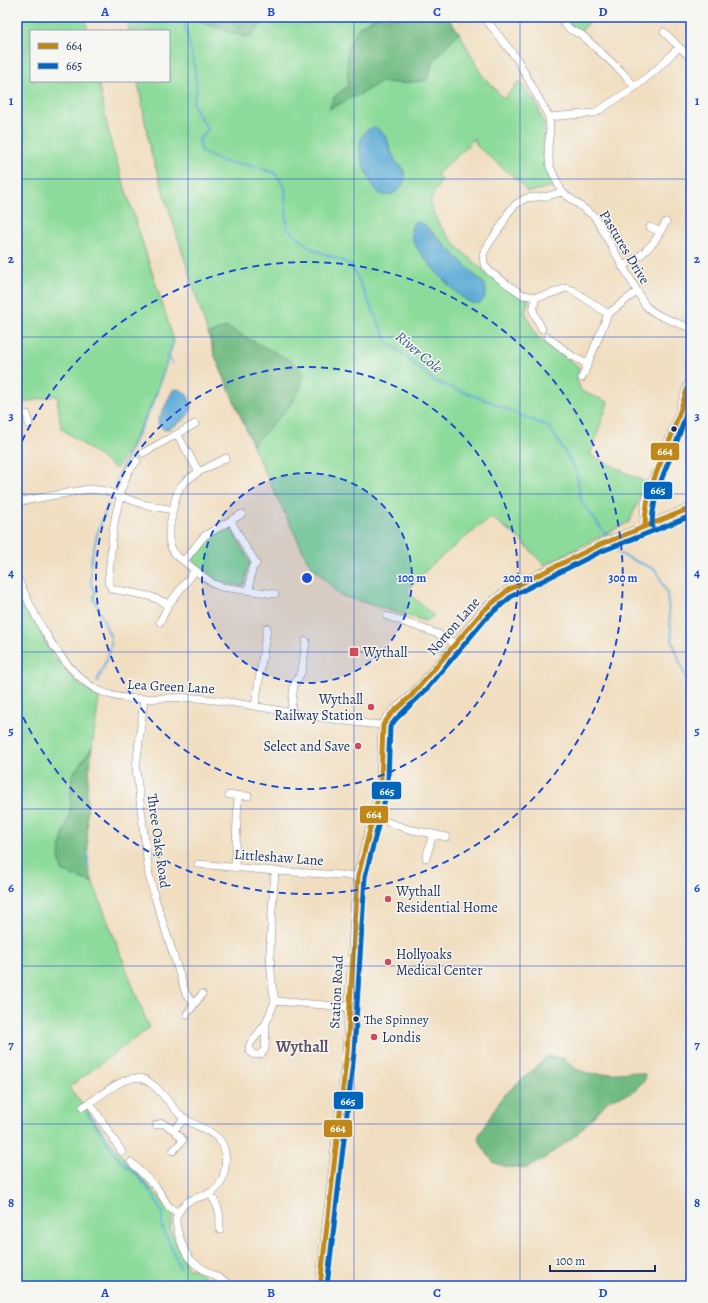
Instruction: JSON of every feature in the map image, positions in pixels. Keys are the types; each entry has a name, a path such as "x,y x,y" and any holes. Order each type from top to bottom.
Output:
{"street":[{"name":"Pastures Drive","path":"484,17 517,59 549,117 550,129 548,148 550,167 562,192 595,217 644,305 649,310 691,328"},
{"path":"562,17 564,24 571,30 582,34 622,72 635,87"},
{"path":"664,32 691,58"},
{"path":"549,117 595,113 635,87 657,69 679,47"},
{"path":"562,192 548,196 526,198 516,204 508,213 483,254 484,264 490,272 523,295 536,297 547,295 566,288 573,290 608,314"},
{"path":"622,267 641,255 654,242 666,222"},
{"path":"650,227 660,232"},
{"path":"582,378 608,314 636,292"},
{"path":"536,297 533,311 542,329"},
{"path":"548,337 572,356 587,364"},
{"path":"644,526 644,512 648,492 670,438 691,378"},
{"path":"17,414 27,414 29,424"},
{"path":"143,453 195,424"},
{"path":"177,434 199,472"},
{"path":"226,458 199,472 186,480 180,486 176,496 168,541 173,552 195,571 214,584 221,587 275,594"},
{"path":"137,461 128,472 117,506 108,582 110,586 116,590 149,596 169,604"},
{"path":"17,502 88,489 106,491 142,504 173,510"},
{"name":"Norton Lane","path":"383,725 385,720 398,709 486,608 508,590 603,543 691,508"},
{"path":"184,561 204,536 242,514"},
{"path":"231,521 256,564 252,568 249,590"},
{"path":"160,622 169,604 195,571"},
{"name":"Lea Green Lane","path":"17,576 25,594 53,645 79,676 95,689 104,693 118,697 144,699 196,698 383,725"},
{"path":"387,616 438,634 456,644"},
{"path":"255,706 267,628"},
{"path":"291,712 294,684 302,671 306,641"},
{"name":"Three Oaks Road","path":"144,699 136,768 149,875 186,994 194,1004"},
{"name":"Station Road","path":"320,1286 347,1052 348,1007 358,876 381,779 383,725"},
{"path":"229,795 248,796"},
{"path":"235,868 238,796"},
{"path":"373,817 408,829 446,838"},
{"path":"426,858 433,834"},
{"name":"Littleshaw Lane","path":"198,864 235,868 358,876"},
{"path":"266,1022 275,1001 271,983 270,962 275,871"},
{"path":"187,1014 202,994"},
{"path":"275,1001 348,1007"},
{"path":"122,1152 87,1105 131,1078 147,1080 155,1087 167,1102 185,1118 216,1135 222,1144 225,1153 224,1175 221,1183 215,1190 190,1200 184,1205 176,1218 185,1252 191,1261 226,1282 229,1286"},
{"path":"174,1130 185,1118"},
{"path":"156,1124 162,1123 174,1130 183,1140 173,1151"},
{"path":"131,1162 157,1188 169,1207 178,1213"},
{"path":"209,1193 215,1201 220,1214 220,1230"}],"green space":[{"path":"17,17 85,17 88,30 30,30 30,82 98,82 111,144 174,341 153,401 128,450 116,469 61,428 57,395 17,404"},
{"path":"127,17 198,17 195,20 248,38 269,17 377,17 359,27 348,86 334,97 330,108 380,82 404,83 427,80 433,61 459,32 481,74 504,99 519,81 536,102 545,127 544,150 552,187 527,192 521,183 477,146 474,138 466,148 437,174 442,180 431,199 433,211 437,221 444,231 471,260 497,281 529,299 525,312 537,337 579,367 577,380 581,391 608,402 590,455 647,483 629,522 544,565 519,538 491,517 437,560 406,591 434,616 425,621 339,595 308,561 260,462 215,356 150,149 138,82 170,82 170,30 129,30"},
{"path":"198,17 269,17 248,38 195,20"},
{"path":"377,17 447,17 459,32 433,61 427,80 404,83 380,82 364,92 329,109 334,97 348,86 347,48 359,27"},
{"path":"567,17 595,17 581,31 575,29 567,23"},
{"path":"226,327 291,361 304,373 301,388 288,408 253,445 215,356 209,334"},
{"path":"227,527 232,530 251,564 247,570 245,583 241,586 218,582 193,560 197,550 211,535"},
{"path":"17,591 53,656 78,683 99,698 92,748 72,775 70,813 62,839 62,871 93,883 149,1028 69,1087 120,1154 174,1214 170,1229 188,1269 194,1269 219,1286 17,1286"},
{"path":"92,748 87,791 88,866 93,883 62,871 59,857 62,839 70,813 72,775"},
{"path":"548,1056 565,1059 576,1069 588,1073 603,1074 630,1072 645,1074 645,1080 632,1093 610,1099 575,1136 542,1160 527,1168 507,1167 494,1163 483,1148 478,1137 502,1097"}],"water":[{"path":"375,127 386,138 392,155 405,173 404,181 400,188 389,195 380,194 370,181 361,155 360,141 363,135 368,130"},
{"path":"417,222 424,224 485,285 486,292 482,301 476,304 466,300 441,277 424,258 414,243 411,232 412,225"},
{"path":"176,389 186,394 191,404 191,410 190,413 179,423 164,430 158,424 158,420 173,390"}],"waterway":[{"name":"River Cole","path":"183,17 194,64 197,89 193,103 197,113 208,129 199,140 201,151 223,162 249,165 275,173 285,188 287,228 312,249 341,260 352,266 387,341 434,381 488,401 549,427 576,470 581,501 609,539"},
{"path":"114,484 154,401 173,343"},
{"path":"169,357 172,363"},
{"path":"97,682 108,656 111,638 94,599 95,591 91,584 91,560 98,531 108,504"},
{"name":"River Cole","path":"612,543 620,554 656,570 667,593 672,640 691,693"},
{"path":"88,853 88,864"},
{"path":"88,866 89,870"},
{"path":"87,1113 119,1159 140,1178 153,1195 162,1213 162,1227 180,1268"}],"transit line":[{"name":"664","path":"645,526 647,502 650,491 671,437 691,378"},
{"name":"665","path":"652,526 654,504 657,493 691,400"},
{"name":"664","path":"320,1286 347,1052 358,876 379,794 383,725 391,714 411,696 483,611 508,590 597,546 691,508"},
{"name":"665","path":"327,1286 354,1053 365,877 386,795 390,727 396,719 426,690 488,616 512,596 600,552 691,516"}],"place":[{"name":"Wythall","path":"354,652"},
{"name":"Wythall Railway Station","path":"371,707"},
{"name":"Select and Save","path":"358,746"},
{"name":"Wythall Residential Home","path":"388,899"},
{"name":"Hollyoaks Medical Center","path":"388,962"},
{"name":"The Spinney","path":"356,1019"},
{"name":"Londis","path":"374,1037"}],"district":[{"name":"Wythall","path":"302,1046"}]}
